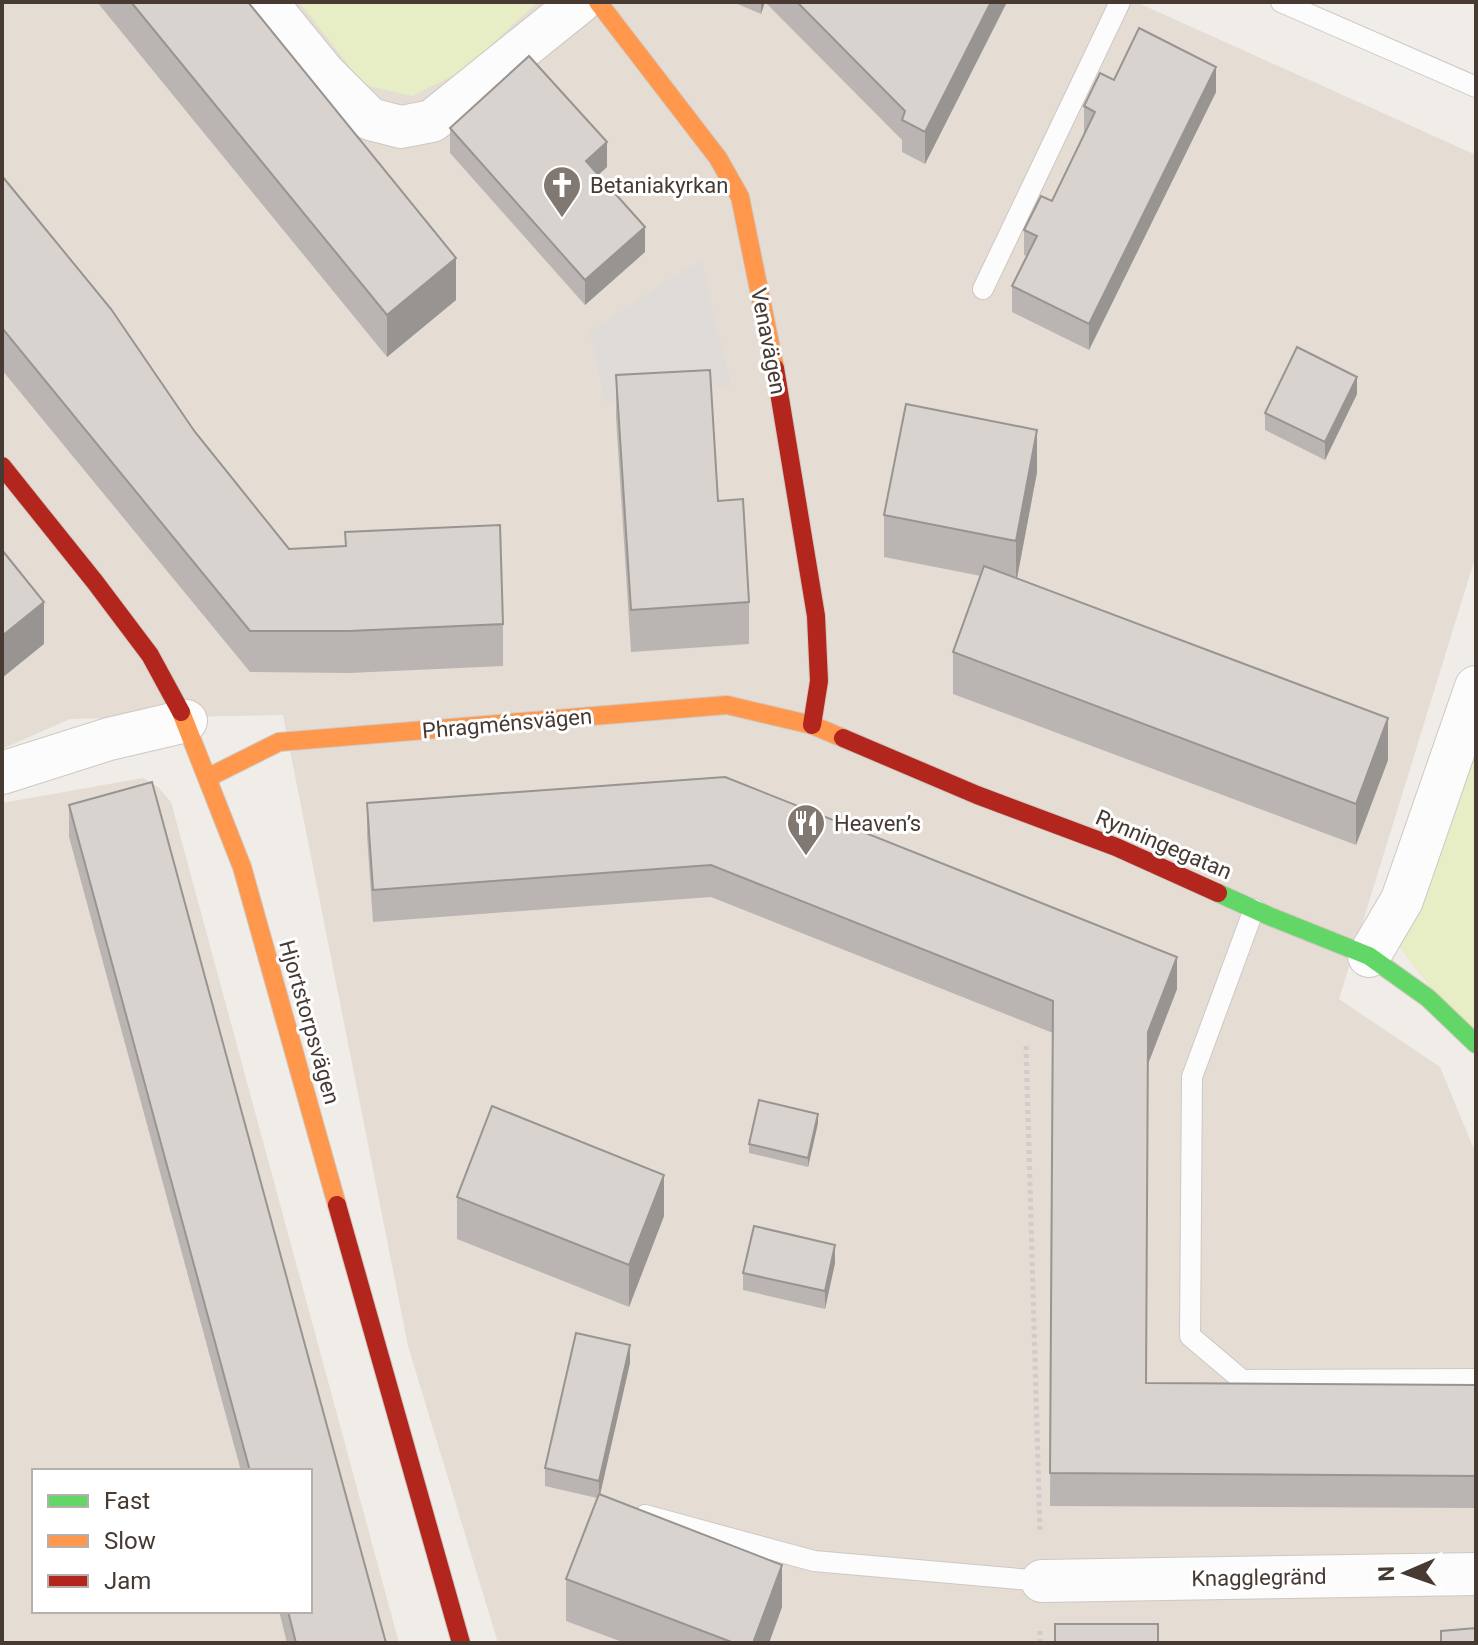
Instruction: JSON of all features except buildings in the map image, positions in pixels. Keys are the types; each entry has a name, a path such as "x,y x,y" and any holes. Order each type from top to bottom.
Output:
{"street":[{"path":"266,2 324,73 370,119 401,127 432,121 580,2"},
{"name":"Venavägen","path":"598,2 718,158 740,197 773,353 816,616 819,681 812,725"},
{"name":"Hjortstorpsvägen","path":"2,466 150,655 186,721 209,777 242,867 461,1643"},
{"path":"1369,956 1402,900 1476,687"},
{"name":"Phragménsvägen","path":"209,777 279,742 727,705 812,725"},
{"path":"2,773 109,739 186,721"},
{"name":"Rynningegatan","path":"812,725 977,795 1116,847 1369,956 1428,998 1476,1044"},
{"name":"Knagglegränd","path":"1042,1581 1476,1574"}],"lane":[{"path":"983,289 1120,2"},
{"path":"1281,2 1476,87"},
{"path":"1254,909 1192,1077 1190,1336 1242,1380 1476,1379"},
{"path":"629,1511 814,1561 1042,1581"}],"path":[{"path":"1026,1046 1042,1581 1040,1643"}],"shaded area":[{"path":"2,2 1136,2 1476,155 1476,555 1339,999 1440,1067 1476,1154 1476,1643 498,1643 408,1346 283,715 70,719 2,749"},
{"path":"701,260 731,385 605,403 590,331"},
{"path":"143,778 158,787 171,802 399,1643 2,1643 2,803"}],"green space":[{"path":"299,2 538,2 461,72 412,96 364,85"},
{"path":"1476,659 1476,1047 1390,935"}],"traffic: fast":[{"path":"1218,893 1369,956 1428,998 1476,1044"}],"traffic: slow":[{"path":"598,2 718,158 740,197 775,368"},
{"path":"209,777 279,742 727,705 812,725 843,738"},
{"path":"181,712 242,867 337,1205"}],"traffic: jam":[{"path":"775,368 816,616 819,681 812,725"},
{"path":"2,466 150,655 181,712"},
{"path":"843,738 977,795 1116,847 1218,893"},
{"path":"337,1205 461,1643"}],"place":[{"name":"Betaniakyrkan","path":"562,219"},
{"name":"Heaven’s","path":"806,857"}]}
